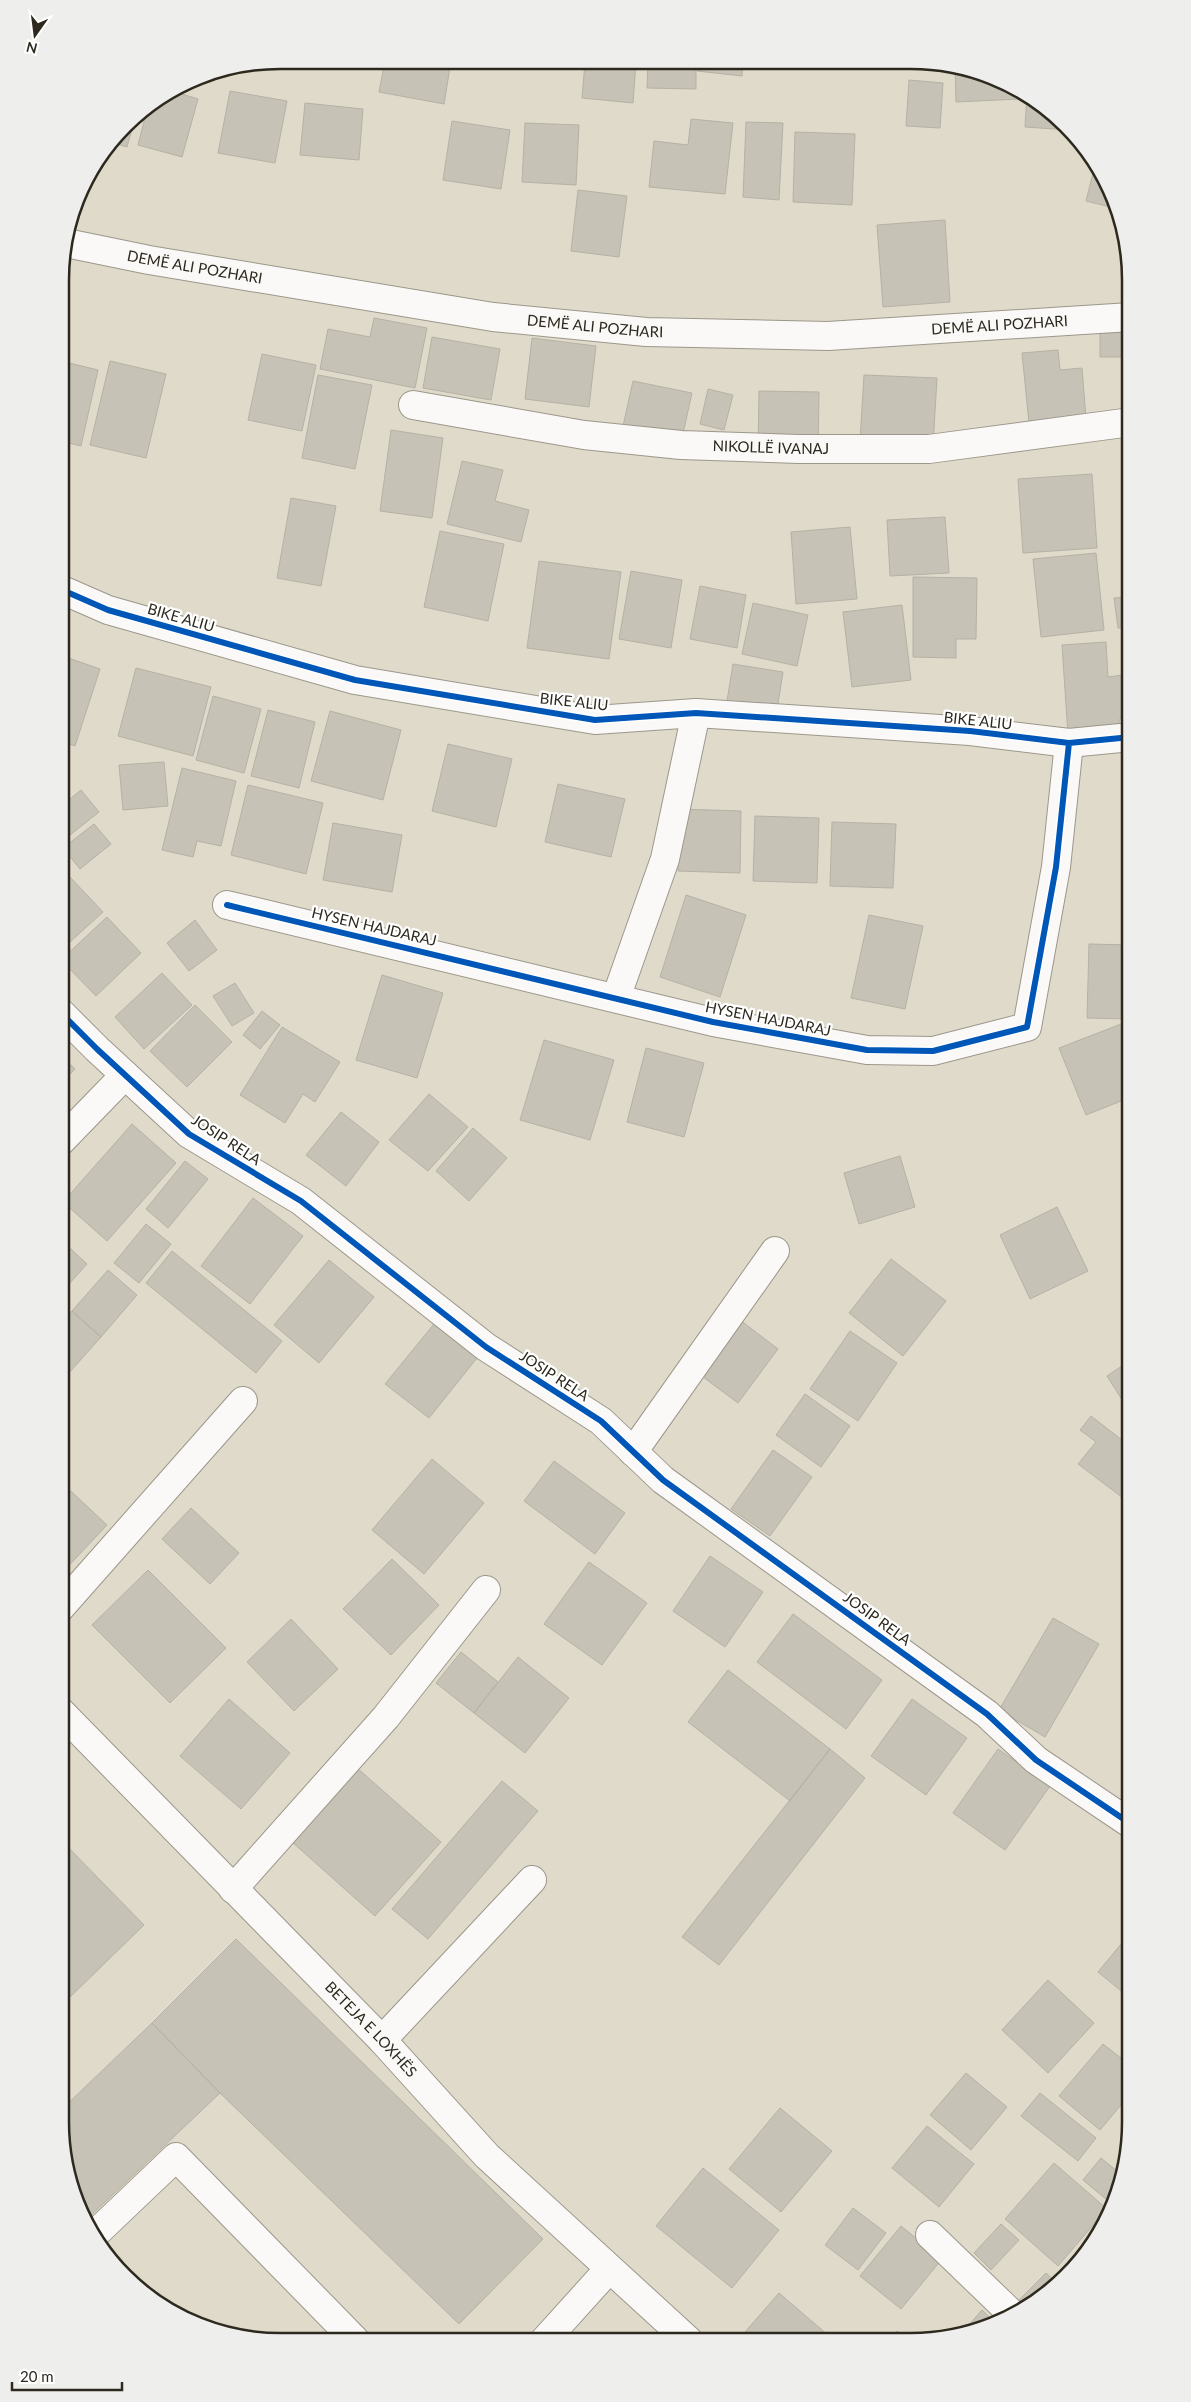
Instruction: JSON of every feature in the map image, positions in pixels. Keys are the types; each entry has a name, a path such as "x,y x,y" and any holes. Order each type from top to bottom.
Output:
{"street":[{"name":"DEMË ALI POZHARI","path":"72,244 149,260 493,317 646,332 828,336 1122,318"},
{"name":"NIKOLLË IVANAJ","path":"413,405 584,435 680,445 799,449 929,449 1122,423"},
{"name":"BIKE ALIU","path":"69,593 108,610 355,680 595,720 696,713 970,731 1068,743 1122,738"},
{"path":"616,998 665,859 696,713"},
{"name":"HYSEN HAJDARAJ","path":"227,904 713,1022 867,1050 933,1051 1026,1027 1056,867 1068,743"},
{"name":"JOSIP RELA","path":"69,1021 189,1134 301,1201 486,1347 601,1421 663,1480 986,1714 1036,1760 1122,1818"},
{"path":"69,1133 125,1075"},
{"path":"633,1452 776,1251"},
{"path":"69,1598 243,1401"},
{"path":"233,1889 386,1717 486,1590"},
{"name":"BETEJA E LOXHËS","path":"69,1720 382,2040 487,2156 680,2333"},
{"path":"382,2040 532,1880"},
{"path":"99,2231 176,2157 348,2333"},
{"path":"930,2235 1008,2310"},
{"path":"551,2333 609,2269"}],"building":[{"path":"383,69 450,69 444,104 379,92"},
{"path":"584,69 635,69 633,103 582,98"},
{"path":"648,69 696,69 696,89 647,88"},
{"path":"697,69 743,69 742,76 697,71"},
{"path":"955,74 1005,90 1020,99 956,102"},
{"path":"909,80 943,83 940,128 906,126"},
{"path":"230,91 287,101 275,163 218,153"},
{"path":"180,93 198,99 182,157 138,145 145,117 151,112"},
{"path":"305,103 363,109 359,160 300,155"},
{"path":"1027,103 1060,129 1025,127"},
{"path":"691,119 733,123 725,194 649,187 654,141 688,145"},
{"path":"452,121 510,130 501,189 443,180"},
{"path":"746,122 783,123 779,200 743,197"},
{"path":"525,123 579,125 576,185 522,182"},
{"path":"132,128 127,147 118,144"},
{"path":"795,132 855,134 852,205 793,202"},
{"path":"1093,172 1109,207 1086,201"},
{"path":"578,190 627,196 619,257 571,251"},
{"path":"945,220 950,302 883,307 877,225"},
{"path":"374,318 427,328 415,388 320,369 328,329 370,337"},
{"path":"1122,326 1122,357 1100,357 1100,327"},
{"path":"432,337 500,349 491,400 423,388"},
{"path":"532,338 596,346 589,407 525,399"},
{"path":"1058,350 1060,370 1082,368 1086,418 1029,423 1022,353"},
{"path":"262,354 316,365 302,431 248,420"},
{"path":"110,361 166,374 146,458 90,445"},
{"path":"69,363 98,370 81,446 69,443"},
{"path":"318,375 372,385 355,469 302,458"},
{"path":"864,375 937,378 933,446 860,441"},
{"path":"633,381 692,393 680,447 621,435"},
{"path":"708,389 733,395 724,430 700,424"},
{"path":"759,391 819,392 818,454 758,453"},
{"path":"391,430 443,438 432,518 380,511"},
{"path":"462,461 503,470 495,501 529,510 521,542 447,524"},
{"path":"1092,474 1097,548 1023,553 1018,479"},
{"path":"291,498 336,506 321,586 277,578"},
{"path":"945,517 949,573 890,576 887,520"},
{"path":"850,527 857,599 796,604 791,532"},
{"path":"440,531 504,544 488,621 424,607"},
{"path":"1096,553 1104,630 1041,637 1033,559"},
{"path":"539,561 621,572 609,659 527,648"},
{"path":"631,571 682,580 671,648 619,639"},
{"path":"913,577 977,578 976,639 956,639 956,658 913,657"},
{"path":"700,586 746,595 737,648 690,639"},
{"path":"1114,598 1122,598 1122,628 1118,628"},
{"path":"753,603 808,615 797,666 742,654"},
{"path":"902,605 911,680 852,687 843,612"},
{"path":"1106,642 1108,677 1122,675 1122,714 1118,725 1068,735 1062,645"},
{"path":"69,658 100,669 75,746 69,744"},
{"path":"733,664 783,672 777,710 727,701"},
{"path":"136,668 211,687 193,756 118,736"},
{"path":"213,696 261,709 244,773 196,760"},
{"path":"268,710 315,722 299,788 251,776"},
{"path":"330,711 401,730 383,800 311,781"},
{"path":"448,744 512,759 496,827 432,811"},
{"path":"164,762 168,806 123,810 119,765"},
{"path":"182,768 236,781 221,846 197,841 193,857 162,850"},
{"path":"558,784 625,799 611,857 545,842"},
{"path":"248,785 323,803 306,874 231,855"},
{"path":"81,790 99,812 69,836 69,800"},
{"path":"679,809 741,811 740,873 678,871"},
{"path":"755,816 819,818 817,883 753,881"},
{"path":"832,822 896,824 893,888 830,886"},
{"path":"333,823 402,835 392,892 323,880"},
{"path":"94,824 111,844 80,869 69,855 69,843"},
{"path":"69,878 103,912 69,943"},
{"path":"686,895 746,915 720,997 660,977"},
{"path":"869,915 923,926 905,1009 851,998"},
{"path":"107,917 141,953 96,996 69,968 69,953"},
{"path":"195,920 217,950 189,971 167,943"},
{"path":"1089,944 1122,945 1122,1019 1087,1018"},
{"path":"162,973 192,1005 144,1049 115,1017"},
{"path":"382,975 443,993 417,1078 356,1060"},
{"path":"235,983 254,1013 232,1026 213,996"},
{"path":"195,1005 232,1042 187,1087 150,1051"},
{"path":"262,1011 280,1025 260,1049 243,1035"},
{"path":"1122,1024 1122,1101 1086,1115 1059,1048"},
{"path":"282,1027 340,1062 315,1102 303,1094 285,1123 240,1095"},
{"path":"544,1040 614,1060 590,1140 520,1120"},
{"path":"646,1048 704,1063 684,1137 627,1122"},
{"path":"69,1063 75,1069 69,1075"},
{"path":"429,1094 468,1127 428,1171 389,1140"},
{"path":"341,1112 379,1142 346,1186 306,1155"},
{"path":"132,1124 176,1163 107,1241 69,1207 69,1195"},
{"path":"473,1128 507,1158 469,1201 436,1171"},
{"path":"900,1156 915,1207 859,1224 844,1173"},
{"path":"185,1161 208,1179 168,1228 146,1209"},
{"path":"253,1198 303,1236 250,1304 201,1266"},
{"path":"1057,1207 1088,1271 1030,1299 1000,1235"},
{"path":"146,1224 171,1244 139,1283 114,1263"},
{"path":"69,1247 87,1264 69,1284"},
{"path":"172,1251 282,1341 256,1373 146,1283"},
{"path":"891,1259 946,1301 903,1356 849,1313"},
{"path":"329,1260 374,1297 319,1363 274,1325"},
{"path":"108,1270 137,1295 101,1337 72,1311"},
{"path":"72,1311 101,1337 69,1373 69,1314"},
{"path":"740,1320 778,1349 738,1403 699,1374"},
{"path":"434,1324 477,1358 429,1418 385,1384"},
{"path":"850,1331 897,1363 858,1421 810,1389"},
{"path":"1122,1366 1122,1400 1107,1376"},
{"path":"805,1394 850,1426 821,1467 776,1435"},
{"path":"1091,1416 1122,1440 1122,1497 1078,1464 1096,1442 1080,1430"},
{"path":"773,1450 812,1477 770,1536 731,1509"},
{"path":"432,1459 484,1503 424,1574 372,1530"},
{"path":"554,1461 625,1513 595,1554 524,1501"},
{"path":"69,1489 107,1525 69,1565"},
{"path":"191,1508 239,1553 210,1584 162,1539"},
{"path":"710,1556 763,1592 725,1647 673,1611"},
{"path":"392,1559 439,1605 391,1655 343,1609"},
{"path":"589,1562 647,1603 602,1665 544,1624"},
{"path":"148,1570 226,1648 170,1703 92,1625"},
{"path":"793,1614 882,1680 846,1729 757,1662"},
{"path":"1053,1618 1099,1644 1045,1737 999,1710"},
{"path":"291,1619 338,1669 294,1711 247,1662"},
{"path":"461,1652 498,1682 474,1713 436,1683"},
{"path":"518,1657 569,1698 525,1753 474,1713"},
{"path":"728,1670 830,1749 790,1801 688,1722"},
{"path":"229,1699 290,1753 241,1809 180,1756"},
{"path":"912,1699 967,1738 926,1795 871,1756"},
{"path":"830,1749 865,1778 719,1965 682,1937"},
{"path":"998,1749 1050,1786 1005,1850 953,1813"},
{"path":"356,1767 441,1842 375,1916 291,1841"},
{"path":"502,1781 538,1811 428,1939 392,1909"},
{"path":"69,1848 144,1925 69,1998"},
{"path":"236,1939 543,2239 459,2324 220,2093 152,2023"},
{"path":"1121,1944 1122,1945 1122,1992 1098,1972"},
{"path":"1048,1980 1094,2023 1048,2073 1002,2030"},
{"path":"152,2023 220,2093 90,2216 73,2164 69,2136 69,2102"},
{"path":"1103,2044 1122,2059 1122,2104 1100,2130 1059,2096"},
{"path":"966,2073 1007,2107 971,2150 930,2115"},
{"path":"1040,2093 1096,2138 1078,2161 1021,2116"},
{"path":"780,2108 832,2151 781,2212 729,2169"},
{"path":"927,2126 974,2164 939,2207 892,2168"},
{"path":"1101,2158 1116,2171 1107,2200 1083,2180"},
{"path":"1054,2163 1105,2207 1101,2216 1058,2266 1005,2219"},
{"path":"703,2168 779,2230 732,2288 656,2226"},
{"path":"853,2208 886,2233 858,2270 825,2245"},
{"path":"1001,2224 1019,2240 991,2270 974,2253"},
{"path":"901,2226 942,2259 901,2309 860,2276"},
{"path":"1046,2273 1053,2279 1029,2298 1021,2302 1019,2300"},
{"path":"779,2293 826,2333 783,2333 744,2333"},
{"path":"982,2310 990,2318 979,2322 969,2325"}],"cycle path":[{"path":"69,593 108,610 355,680 595,720 696,713 970,731 1069,743 1122,738"},
{"path":"227,905 713,1022 867,1050 933,1051 1027,1027 1056,867 1069,743"},
{"path":"69,1021 189,1134 301,1201 486,1347 601,1421 663,1480 987,1714 1036,1760 1122,1818"}]}
